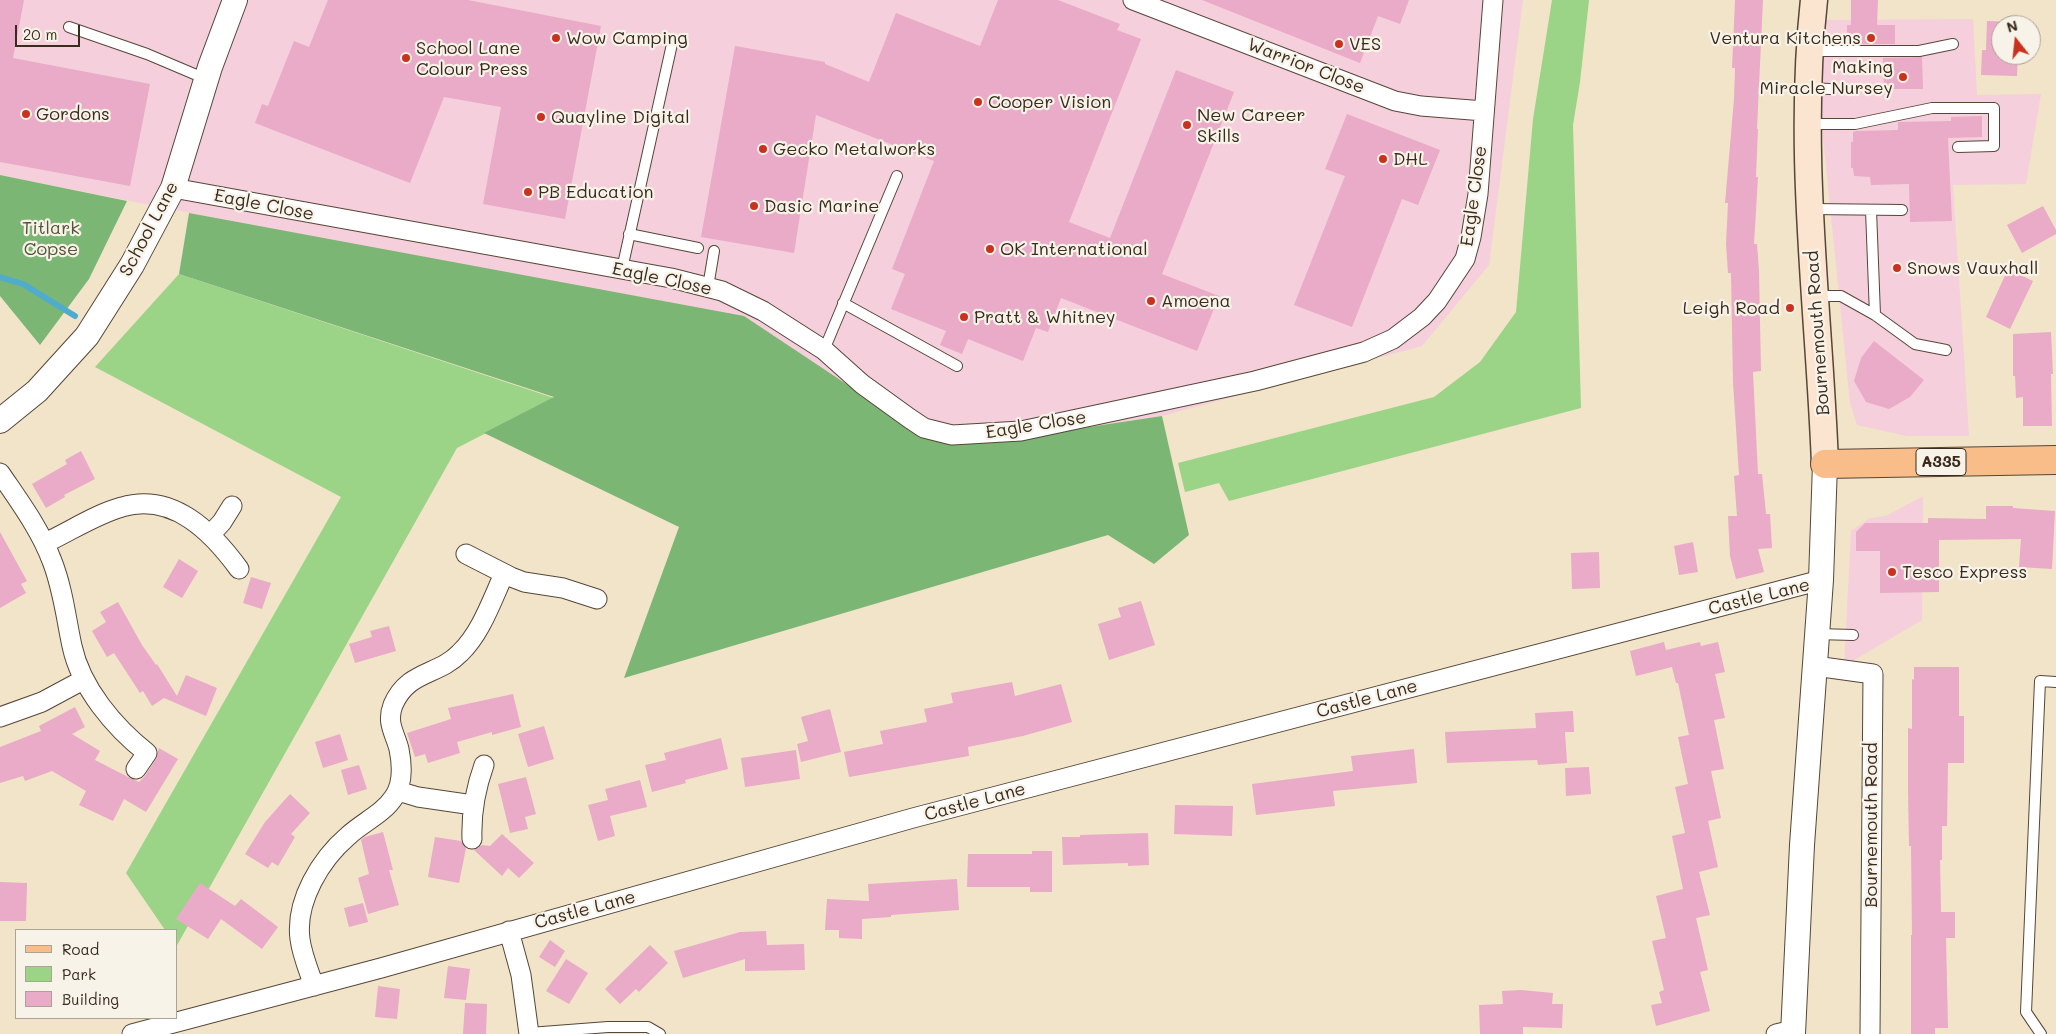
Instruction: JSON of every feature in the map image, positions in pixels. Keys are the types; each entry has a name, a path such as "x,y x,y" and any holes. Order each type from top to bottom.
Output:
{"main road":[{"name":"Bournemouth Road","path":"1814,0 1808,51 1818,88 1807,124 1825,464"},
{"name":"A335","path":"1825,464 2056,460"}],"street":[{"name":"School Lane","path":"0,421 37,391 87,336 132,265 173,188 206,79 235,0"},
{"name":"Warrior Close","path":"1133,0 1395,101 1420,106 1484,111"},
{"name":"Eagle Close","path":"173,188 671,278 708,287 740,299 763,311 824,350 862,384 924,428 952,434 1021,431 1255,381 1364,352 1393,339 1422,317 1437,301 1465,260 1471,236 1478,194 1493,0"},
{"name":"Bournemouth Road","path":"1788,1033 1821,580 1825,464"},
{"path":"0,473 45,543 58,576 72,646 83,680 114,720 147,753 136,769"},
{"path":"45,543 120,507 143,503 164,506 211,534 239,569"},
{"path":"211,534 222,522 232,506"},
{"path":"466,554 524,582 563,588 597,599"},
{"path":"314,986 300,938 302,914 311,886 326,858 350,834 385,809 398,790 400,780 399,748 390,722 394,704 408,684 418,676 449,662 460,654 474,635 504,574"},
{"name":"Castle Lane","path":"132,1034 314,986 914,818 1821,580"},
{"name":"Bournemouth Road","path":"1814,666 1872,674 1870,1034"},
{"path":"0,716 42,702 83,680"},
{"path":"472,839 473,805 484,765"},
{"path":"398,790 418,798 473,805"},
{"path":"509,931 521,975 529,1034"}],"lane":[{"path":"69,27 147,54 206,79"},
{"path":"622,269 672,44"},
{"path":"1808,51 1918,51 1953,44"},
{"path":"1807,124 1855,124 1932,108 1994,108 1994,146 1958,147"},
{"path":"824,350 897,176"},
{"path":"1810,209 1902,210"},
{"path":"1871,210 1875,315"},
{"path":"629,234 698,248"},
{"path":"708,287 714,251"},
{"path":"1816,296 1841,296 1875,315 1914,344 1946,350"},
{"path":"843,303 957,366"},
{"path":"1817,634 1853,635"},
{"path":"2041,1034 2026,1012 2039,701 2040,681 2056,682"},
{"path":"529,1034 608,1027 648,1027 660,1034"}],"shaded area":[{"path":"0,0 1523,0 1489,265 1422,346 1162,416 976,444 927,438 866,399 225,220 0,175"},
{"name":"Snows Vauxhall","path":"1973,19 1977,95 2041,94 2026,184 1953,185 1969,436 1907,436 1857,425 1850,403 1819,98 1826,20"},
{"path":"1923,496 1922,620 1844,666 1851,531 1870,518 1886,516"}],"green space":[{"path":"1552,0 1589,0 1573,125 1581,408 1229,501 1219,483 1185,492 1178,463 1434,397 1480,362 1516,312 1533,119"},
{"name":"Titlark Copse","path":"0,175 127,201 89,279 40,345 0,296"},
{"path":"189,213 744,316 923,435 976,444 1162,416 1189,535 1154,564 1108,535 624,678 679,527 484,433 554,397 179,274"},
{"path":"179,274 554,398 457,448 178,943 178,929 164,929 126,873 341,497 95,367"}],"building":[{"path":"0,0 24,0 13,58 150,84 130,186 0,162"},
{"path":"328,0 468,0 601,26 565,219 483,204 501,107 444,97 410,183 255,123 262,104 268,106 294,41 309,47"},
{"path":"998,0 1058,0 1120,24 1117,30 1141,39 1069,222 1110,238 1176,70 1234,92 1162,274 1219,296 1197,351 1061,298 1048,332 1036,328 1023,361 968,339 962,354 940,345 946,331 891,309 905,274 892,269 934,161 816,115 794,253 701,237 735,46 825,62 825,64 869,82 896,13 980,46"},
{"name":"VES","path":"1202,0 1409,0 1400,24 1378,16 1360,63"},
{"path":"1735,0 1763,0 1757,129 1756,177 1758,177 1754,244 1757,244 1759,271 1761,371 1753,372 1758,474 1762,474 1766,514 1770,514 1772,548 1758,549 1764,572 1736,579 1730,556 1728,516 1737,516 1734,476 1739,475 1733,382 1731,273 1728,273 1726,244 1728,203 1725,203 1734,99 1735,68 1732,68"},
{"path":"1851,0 1878,0 1877,25 1895,25 1895,44 1847,44 1847,25 1851,25"},
{"path":"1987,21 1991,21 1991,65 2018,65 2017,76 1981,75 1982,50 1986,50"},
{"name":"Making Miracle Nursey","path":"1922,57 1923,89 1884,89 1883,58"},
{"path":"1347,114 1440,150 1418,205 1402,199 1352,327 1294,305 1345,176 1325,169"},
{"path":"1982,116 1982,137 1948,138 1952,221 1910,222 1909,184 1871,185 1870,177 1854,176 1853,168 1851,168 1853,132 1898,130 1898,122 1951,121 1951,117"},
{"path":"2043,206 2056,230 2056,234 2022,253 2007,225"},
{"path":"2008,269 2033,281 2010,329 1986,317"},
{"path":"2051,332 2053,374 2051,374 2052,426 2023,426 2023,397 2016,398 2015,376 2013,376 2013,334"},
{"path":"1874,341 1924,380 1910,397 1889,409 1866,402 1854,381 1861,358"},
{"path":"81,451 95,479 64,495 65,497 46,508 32,484 67,464 65,460"},
{"path":"1986,506 2013,506 2013,508 2055,511 2052,569 2019,567 2021,539 1939,540 1939,592 1880,593 1880,551 1856,551 1856,532 1865,523 1928,523 1928,518 1986,519"},
{"path":"0,532 27,581 21,584 26,593 0,608"},
{"path":"1693,542 1698,572 1679,575 1674,546"},
{"path":"1599,552 1600,588 1572,589 1571,553"},
{"path":"179,559 198,571 182,598 163,587"},
{"path":"251,577 271,583 262,609 243,603"},
{"path":"1141,601 1155,645 1109,660 1098,624 1121,617 1118,608"},
{"path":"118,602 142,645 157,664 177,696 186,675 217,688 206,716 164,698 152,706 143,691 140,693 114,653 107,657 92,631 106,622 100,612"},
{"path":"389,626 396,651 355,663 349,644 372,637 370,631"},
{"path":"1664,642 1666,650 1700,642 1701,646 1718,642 1725,672 1715,674 1725,718 1714,720 1724,769 1711,771 1721,818 1708,821 1718,867 1699,872 1710,915 1696,918 1708,970 1700,972 1710,1011 1656,1026 1651,1005 1662,1003 1659,992 1664,990 1652,941 1666,938 1656,896 1683,889 1672,836 1685,833 1675,787 1688,784 1678,737 1689,735 1678,683 1676,683 1672,667 1636,676 1630,651"},
{"path":"1914,667 1959,667 1959,716 1964,716 1964,763 1948,763 1947,826 1942,826 1942,860 1940,860 1941,912 1955,912 1955,938 1946,938 1948,1028 1935,1028 1935,1034 1911,1034 1912,935 1908,728 1912,729 1912,679 1914,680"},
{"path":"1012,682 1015,696 1061,684 1072,722 1023,736 968,747 969,756 849,777 844,752 883,744 880,731 927,722 924,709 953,703 951,693"},
{"path":"513,694 521,727 492,735 492,732 457,742 460,753 428,763 425,754 415,757 407,733 451,719 448,708"},
{"path":"75,707 85,727 72,734 100,751 95,760 130,778 139,782 145,776 156,759 159,748 178,759 146,812 124,799 113,821 79,805 86,791 52,771 25,781 23,776 0,783 0,747 41,731 39,726"},
{"path":"830,709 841,752 801,762 797,744 808,741 801,717"},
{"path":"1573,711 1574,732 1565,732 1567,763 1538,765 1537,760 1447,763 1445,732 1536,728 1535,713"},
{"path":"544,726 554,759 528,767 518,734"},
{"path":"340,734 348,760 323,768 315,742"},
{"path":"721,738 728,769 685,780 686,783 652,792 645,765 666,760 664,753"},
{"path":"1414,749 1417,783 1333,791 1335,806 1256,815 1252,784 1353,771 1351,756"},
{"path":"796,750 800,779 745,787 741,758"},
{"path":"359,765 367,789 348,795 341,770"},
{"path":"1589,767 1591,794 1566,796 1565,768"},
{"path":"526,777 536,814 525,817 528,829 510,833 498,784"},
{"path":"640,780 647,807 610,816 615,836 598,841 588,805 608,800 605,789"},
{"path":"290,794 310,813 291,834 295,837 278,866 272,862 268,868 245,854 265,822"},
{"path":"1175,805 1233,806 1232,836 1174,834"},
{"path":"383,832 393,870 389,870 399,905 368,914 358,878 369,874 361,840"},
{"path":"1148,833 1149,865 1128,866 1128,863 1063,865 1062,837"},
{"path":"502,834 534,863 519,878 508,868 502,876 474,850 482,845 490,846"},
{"path":"435,837 461,841 466,848 459,883 428,877"},
{"path":"1032,851 1052,851 1052,892 1030,892 1030,887 967,887 968,854 1032,854"},
{"path":"957,879 959,910 862,919 862,939 839,938 839,930 825,930 827,899 869,901 868,884"},
{"path":"0,882 27,883 26,921 0,921"},
{"path":"200,883 235,906 241,899 278,927 262,949 221,919 208,939 176,919"},
{"path":"363,903 368,922 349,927 344,908"},
{"path":"766,931 767,945 804,944 805,970 745,971 745,959 683,978 674,951 740,932"},
{"path":"550,940 565,951 555,967 539,957"},
{"path":"650,945 668,963 639,992 636,989 620,1004 605,989"},
{"path":"566,959 588,973 569,1004 546,991"},
{"path":"448,966 470,969 466,1000 444,998"},
{"path":"378,986 400,989 397,1019 375,1017"},
{"path":"1521,990 1553,993 1552,1004 1563,1004 1562,1028 1523,1027 1523,1034 1480,1034 1479,1005 1503,1004 1502,991"},
{"path":"465,1003 487,1004 486,1034 463,1034"}],"waterway":[{"path":"0,277 23,284 75,316"}],"place":[{"name":"Wow Camping","path":"556,38"},
{"name":"Ventura Kitchens","path":"1871,38"},
{"name":"VES","path":"1339,44"},
{"name":"School Lane Colour Press","path":"406,58"},
{"name":"Making Miracle Nursey","path":"1903,77"},
{"name":"Cooper Vision","path":"978,102"},
{"name":"Gordons","path":"26,114"},
{"name":"Quayline Digital","path":"541,117"},
{"name":"New Career Skills","path":"1187,125"},
{"name":"Gecko Metalworks","path":"763,149"},
{"name":"DHL","path":"1383,159"},
{"name":"PB Education","path":"528,192"},
{"name":"Dasic Marine","path":"754,206"},
{"name":"OK International","path":"990,249"},
{"name":"Snows Vauxhall","path":"1897,268"},
{"name":"Amoena","path":"1151,301"},
{"name":"Leigh Road","path":"1790,308"},
{"name":"Pratt & Whitney","path":"964,317"},
{"name":"Tesco Express","path":"1892,572"}]}
